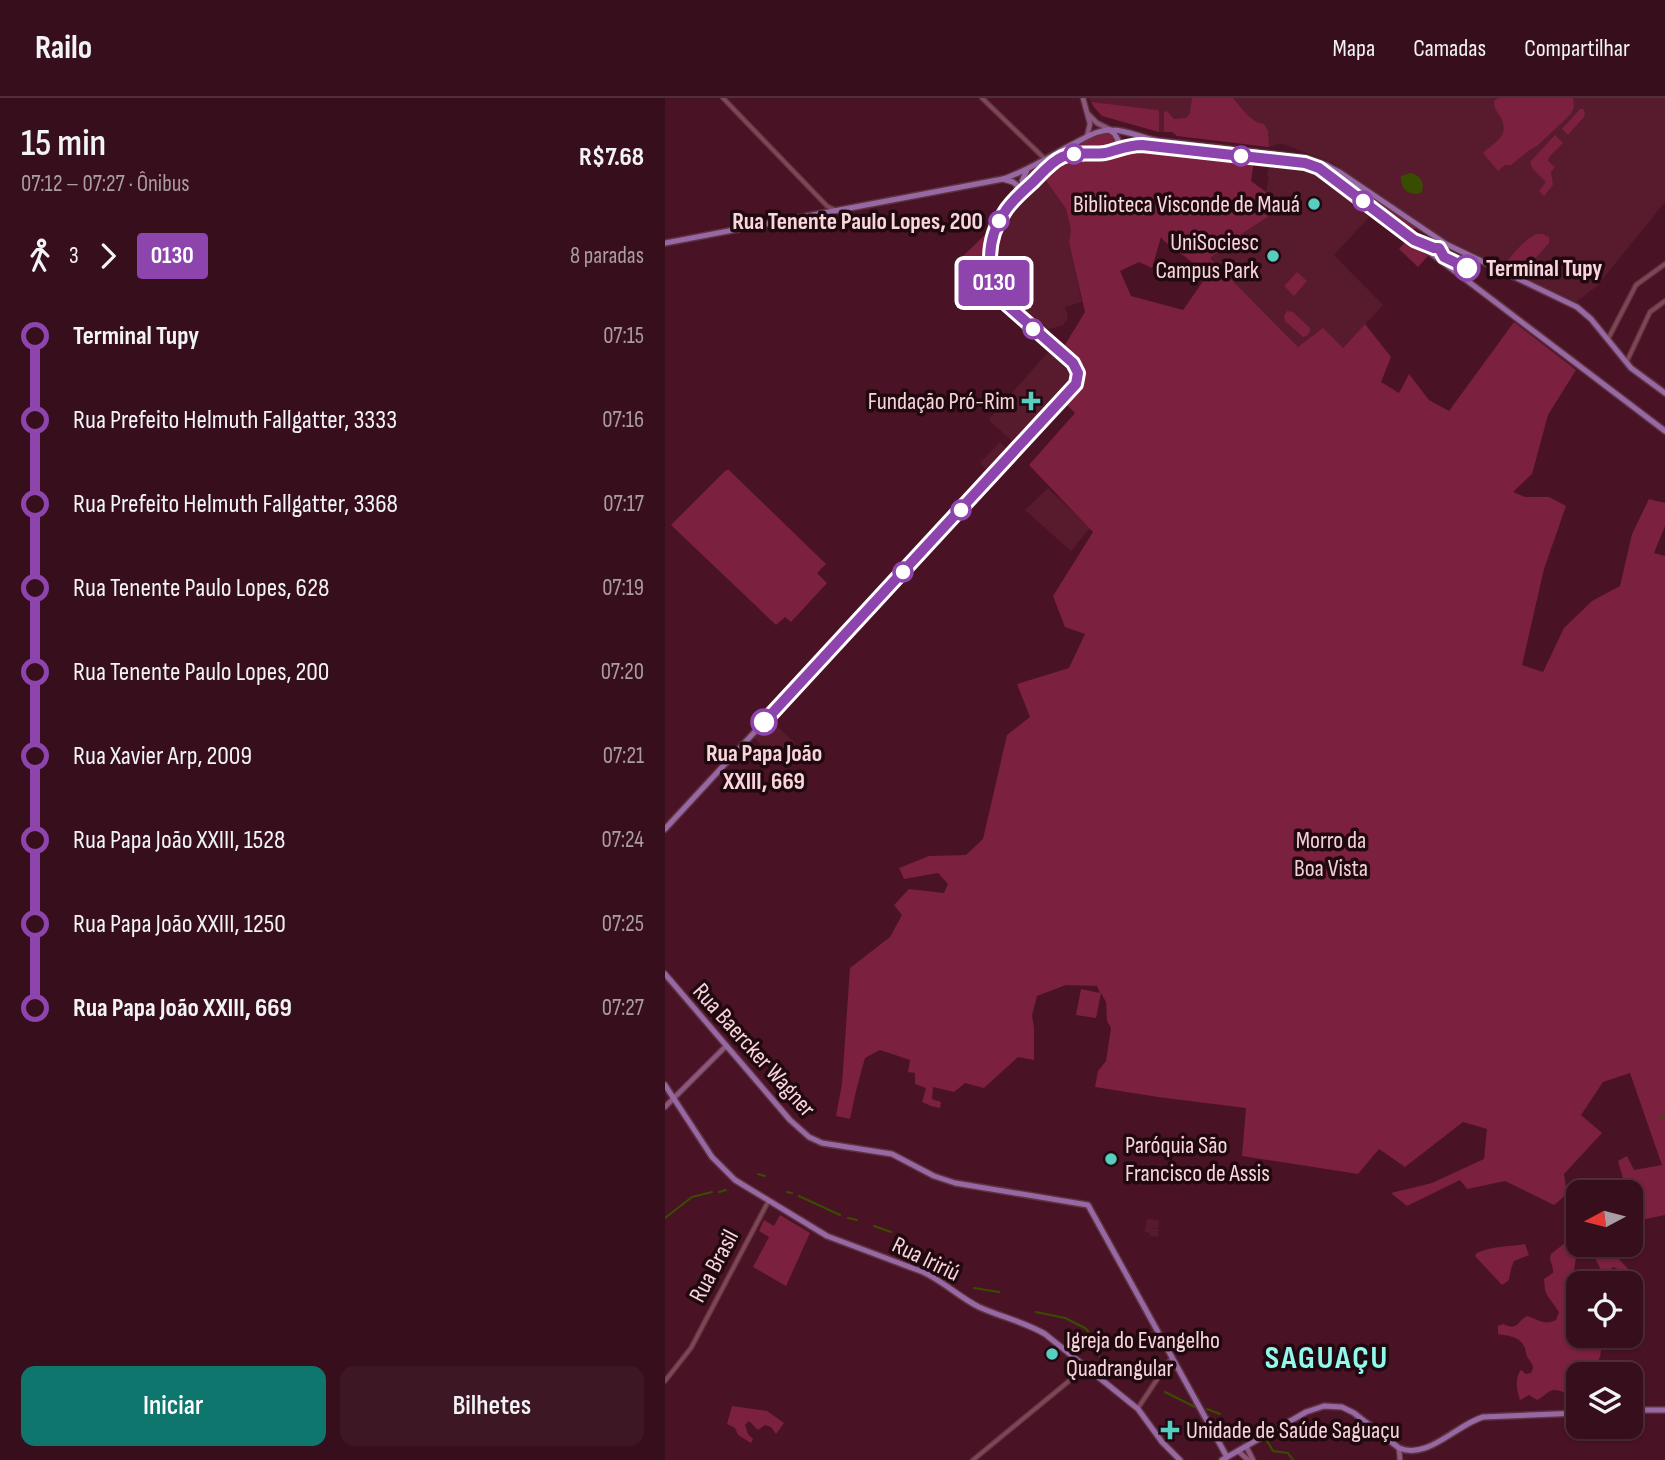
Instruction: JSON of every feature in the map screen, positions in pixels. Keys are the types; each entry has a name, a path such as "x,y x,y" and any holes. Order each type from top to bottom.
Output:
{"main road":[{"path":"1083,98 1090,126 1087,137"},
{"path":"1086,110 1093,120 1114,133 1118,140 1115,149"},
{"path":"665,243 826,209 837,210 1003,179 1100,131 1119,131 1160,141 1311,159 1337,171 1451,246 1577,307 1591,319 1626,363 1665,393"},
{"path":"665,829 1074,388 1078,373 1073,363 1006,304 1000,297 991,272 991,249 997,226 1007,208 1061,158 1076,153 1103,153 1128,145 1146,145 1305,163 1322,171 1665,431"},
{"path":"1028,168 1022,181 1025,185 1030,185"},
{"path":"1003,179 1017,186 1017,198"},
{"path":"1378,213 1379,206 1384,202"},
{"path":"1414,240 1412,235 1415,231 1430,233"},
{"name":"Rua Baercker Wagner","path":"665,974 790,1120 809,1138 822,1143 892,1154 933,1176 955,1183 1089,1205 1172,1357"},
{"path":"665,1107 726,1046"},
{"name":"Rua Iririú","path":"665,1085 715,1161 731,1177 827,1236 923,1272 975,1304 1040,1331 1138,1409 1162,1442 1181,1460"},
{"path":"1172,1357 1224,1459 1306,1412 1324,1406 1342,1407 1354,1413 1398,1446 1415,1452 1483,1417 1566,1414"},
{"path":"1643,1410 1665,1410"},
{"path":"1246,1446 1251,1460"},
{"path":"1398,1446 1400,1460"},
{"path":"1238,1451 1251,1460"}],"street":[{"path":"723,98 826,209"},
{"path":"982,98 1045,159"},
{"path":"1608,340 1636,285 1665,264"},
{"path":"1626,363 1650,312 1665,301"},
{"name":"Rua Brasil","path":"665,1381 691,1348 769,1200"},
{"path":"1138,1409 1172,1357"},
{"path":"972,1460 1086,1367"}],"shaded area":[{"path":"1089,98 1665,98 1665,202 1597,286 1576,302 1441,237 1333,163 1283,144 1269,147 1159,132 1102,116"},
{"name":"UniSociesc Campus Park","path":"1269,162 1316,169 1374,212 1334,255 1383,305 1343,348 1298,347 1210,257 1277,211 1266,192"},
{"path":"1410,173 1421,180 1421,193 1412,194 1403,188 1401,176"},
{"path":"1044,178 1066,209 1071,229 1069,244 1082,302 1065,307 1068,318 1063,325 1043,331 1003,295 995,261 996,246 1005,217"},
{"name":"Fundação Pró-Rim","path":"1049,351 1054,351 1075,369 1073,384 1016,445 990,418"},
{"path":"1000,442 1006,448 986,469 980,463"},
{"path":"1048,488 1090,528 1071,551 1025,510"},
{"path":"771,720 795,743 778,761 754,738"},
{"path":"1147,1219 1159,1220 1158,1228 1149,1228 1159,1229 1158,1237 1145,1232"}],"green space":[{"path":"1192,98 1233,98 1250,118 1264,124 1268,131 1269,147 1177,136 1172,132 1164,132 1164,112 1167,111 1174,119 1186,118 1190,113"},
{"path":"1498,98 1573,98 1574,107 1571,114 1537,146 1498,171 1483,153 1500,138 1504,130 1494,101"},
{"path":"1091,102 1158,110 1159,132 1102,116"},
{"path":"1580,109 1585,113 1584,117 1568,135 1562,129"},
{"path":"1109,133 1115,138 1114,147 1101,151 1069,153 1025,184 1025,176 1030,169 1092,136"},
{"path":"1555,135 1563,143 1549,157 1548,161 1555,167 1551,172 1553,185 1544,196 1539,191 1546,182 1532,168 1530,162"},
{"name":"Morro da Boa Vista","path":"1139,149 1165,153 1168,150 1254,160 1251,181 1266,192 1277,211 1210,258 1298,347 1323,328 1343,348 1365,324 1391,357 1381,382 1399,393 1409,374 1429,400 1449,411 1514,322 1576,370 1548,415 1532,474 1513,492 1525,497 1549,497 1566,506 1544,569 1522,665 1543,672 1564,628 1592,601 1620,586 1632,534 1649,499 1665,503 1665,526 1654,553 1665,556 1665,1215 1643,1220 1643,1180 1623,1180 1618,1161 1627,1156 1634,1170 1662,1165 1630,1073 1603,1082 1581,1115 1602,1133 1564,1174 1566,1195 1554,1205 1505,1181 1467,1189 1460,1180 1407,1206 1391,1193 1432,1183 1484,1159 1487,1129 1463,1122 1405,1167 1379,1149 1358,1174 1242,1156 1246,1108 1095,1087 1098,1071 1106,1061 1111,1028 1107,1021 1106,1002 1101,993 1096,1018 1076,1015 1081,989 1100,993 1097,986 1066,985 1037,996 1032,1015 1034,1060 1018,1057 984,1088 965,1083 954,1092 933,1087 932,1099 941,1102 940,1108 931,1106 922,1102 926,1088 915,1084 915,1073 908,1072 910,1060 880,1050 865,1058 850,1119 836,1116 842,1084 850,968 890,937 902,915 894,905 909,889 944,893 948,884 938,873 904,879 899,868 929,856 966,855 983,839 1007,735 1030,717 1017,684 1069,668 1085,634 1065,627 1053,596 1093,532 1029,465 1075,413 1065,403 1085,374 1079,363 1063,348 1085,312 1069,243 1071,229 1066,209 1044,178 1055,167 1070,160 1118,155","holes":["1161,237 1208,274 1183,310 1131,296 1120,271 1139,262 1152,268"]},
{"path":"1384,205 1419,228 1413,229 1411,235 1382,213 1381,207"},
{"path":"989,231 987,252 991,283 989,286 961,258"},
{"path":"1537,234 1549,237 1549,243 1534,260 1526,275 1504,264 1523,243"},
{"path":"1407,240 1428,256 1418,267 1399,249"},
{"path":"1297,272 1307,281 1294,296 1284,286"},
{"path":"1287,311 1293,312 1310,328 1308,335 1303,337 1285,321 1284,315"},
{"path":"726,470 826,564 817,573 827,583 791,622 785,617 776,625 671,525"},
{"path":"780,1215 810,1233 786,1286 753,1267 769,1237 759,1231 764,1220 774,1226"},
{"path":"1566,1242 1566,1257 1576,1257 1574,1271 1566,1271 1566,1348 1602,1348 1600,1357 1598,1362 1566,1362 1566,1394 1557,1390 1537,1400 1529,1395 1520,1400 1517,1377 1521,1370 1526,1374 1531,1373 1533,1365 1522,1343 1513,1337 1498,1334 1498,1326 1514,1326 1527,1316 1544,1322 1556,1320 1559,1312 1547,1295 1544,1279 1553,1273 1551,1254"},
{"path":"1525,1244 1529,1255 1514,1261 1509,1280 1502,1285 1475,1256 1488,1249"},
{"path":"1594,1257 1617,1257 1628,1269 1619,1271 1613,1267 1609,1271 1601,1271"},
{"path":"732,1406 767,1411 784,1423 776,1434 771,1427 765,1425 758,1430 749,1421 745,1425 753,1439 751,1443 727,1424"}],"waterway":[{"path":"758,1174 765,1176"},
{"path":"719,1192 726,1190"},
{"path":"665,1218 692,1197 712,1192"},
{"path":"787,1192 792,1193"},
{"path":"799,1196 840,1215"},
{"path":"848,1218 857,1220"},
{"path":"874,1226 891,1232"},
{"path":"939,1261 950,1276"},
{"path":"974,1288 999,1292"},
{"path":"1036,1312 1065,1318 1085,1328 1088,1331 1087,1341 1099,1356"},
{"path":"1102,1359 1113,1364"},
{"path":"1165,1392 1197,1408"},
{"path":"1207,1409 1220,1414"},
{"path":"1266,1439 1273,1451 1288,1453 1293,1460"}],"bus line":[{"name":"0130","path":"764,722 1074,388 1078,377 1075,365 1000,297 990,265 995,233 1003,214 1056,160 1076,153 1103,153 1128,145 1142,145 1305,163 1319,168 1414,240 1439,248 1444,257 1467,268"}],"place":[{"name":"Biblioteca Visconde de Mauá","path":"1314,204"},
{"name":"Rua Tenente Paulo Lopes, 200","path":"999,221"},
{"name":"UniSociesc Campus Park","path":"1273,256"},
{"name":"Terminal Tupy","path":"1467,268"},
{"name":"Fundação Pró-Rim","path":"1031,401"},
{"name":"Rua Papa João XXIII, 669","path":"764,722"},
{"name":"Paróquia São Francisco de Assis","path":"1111,1159"},
{"name":"Igreja do Evangelho Quadrangular","path":"1052,1354"},
{"name":"Unidade de Saúde Saguaçu","path":"1170,1430"}],"district":[{"name":"SAGUAÇU","path":"1327,1358"}]}
